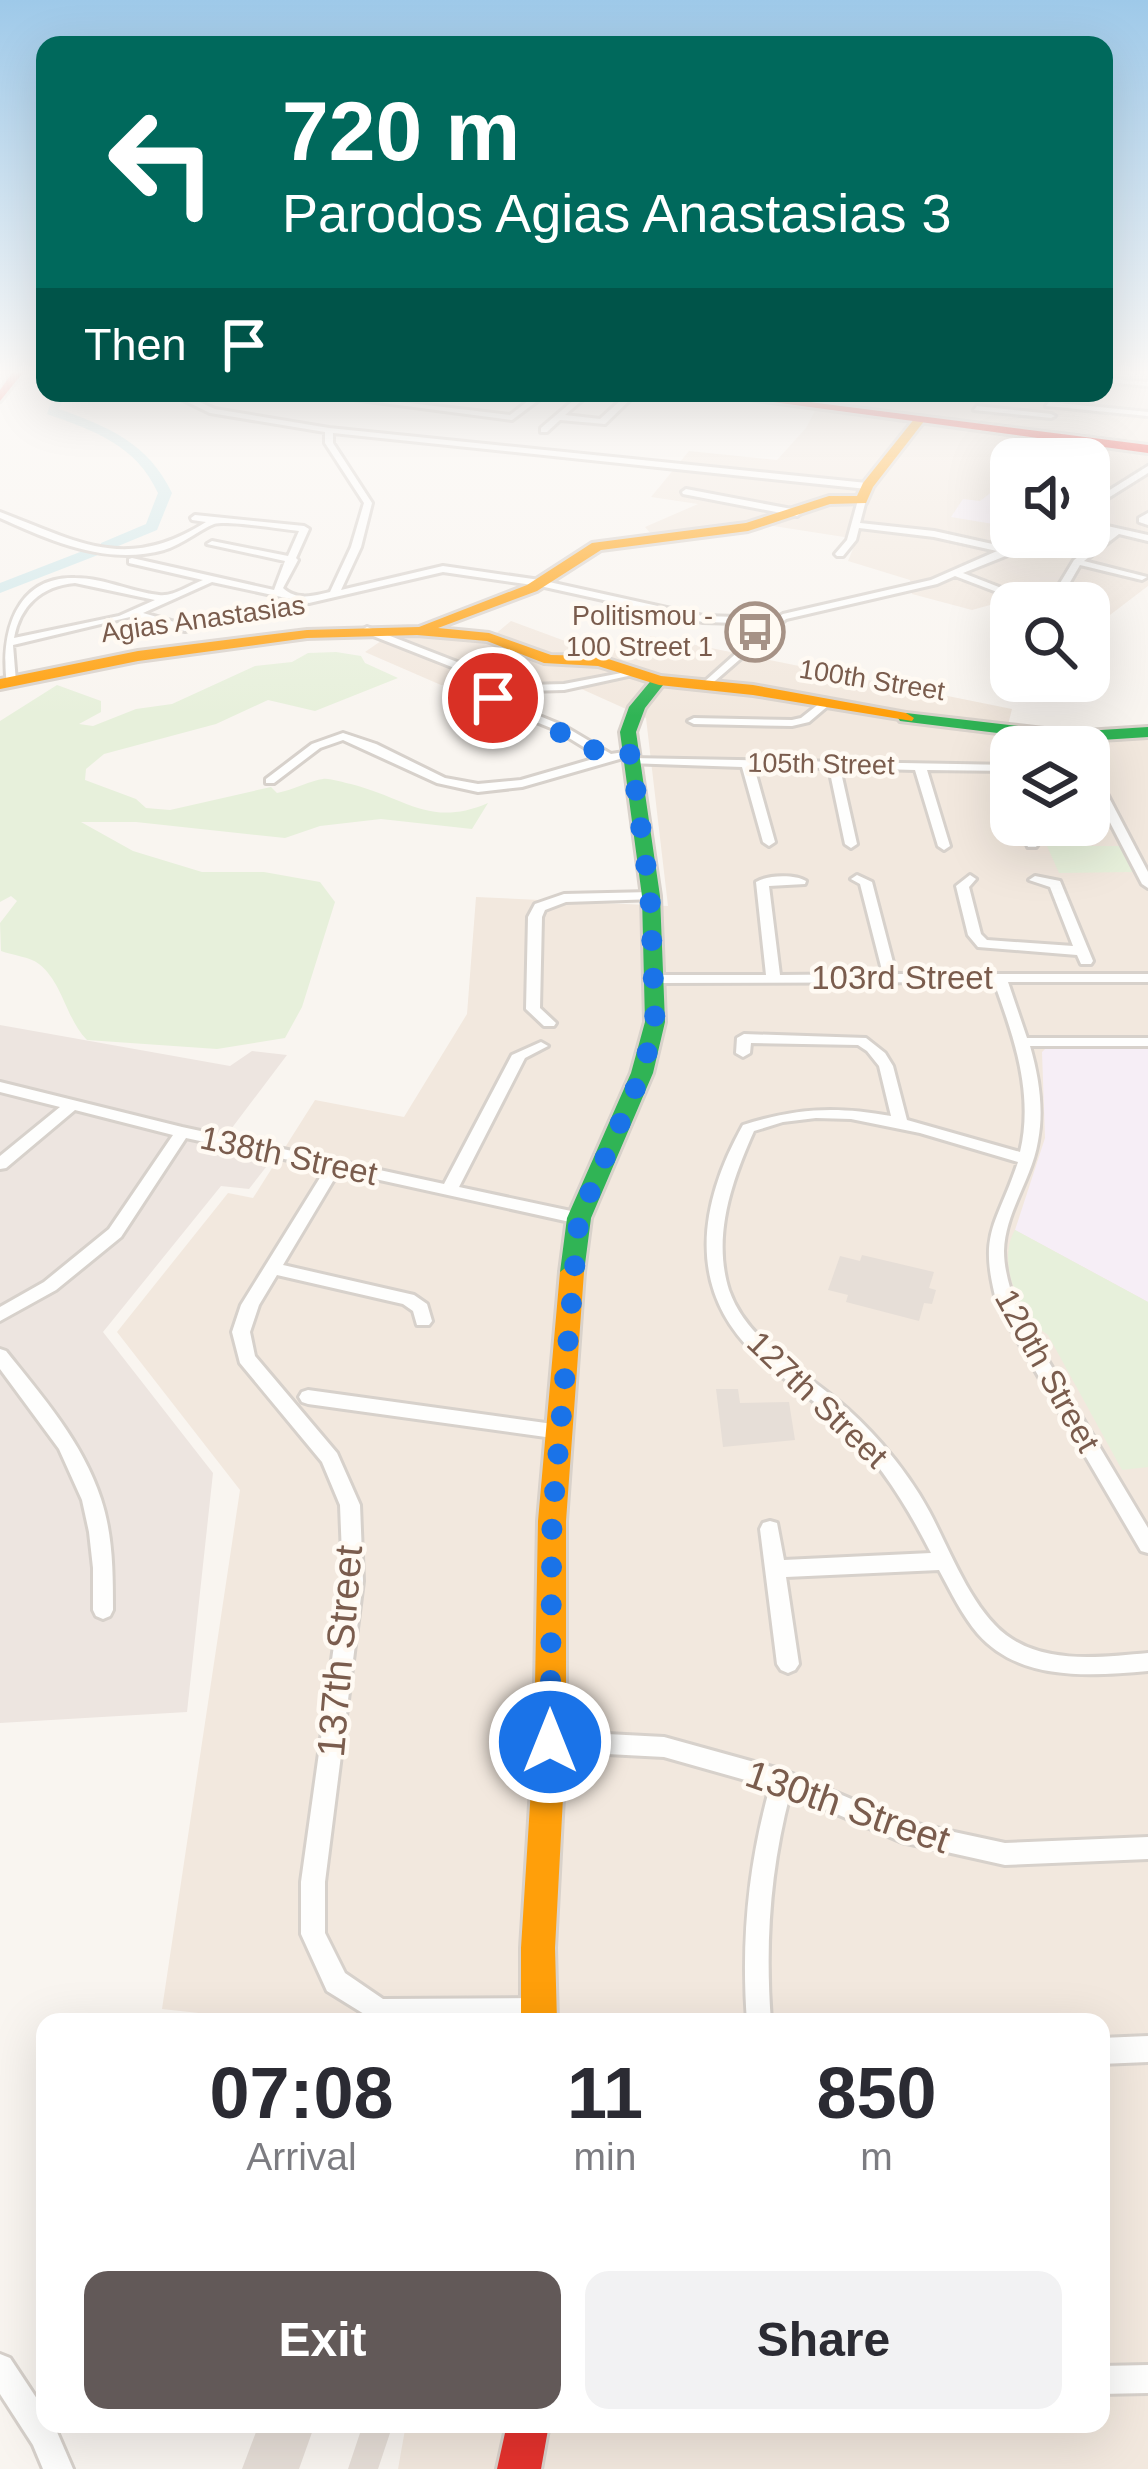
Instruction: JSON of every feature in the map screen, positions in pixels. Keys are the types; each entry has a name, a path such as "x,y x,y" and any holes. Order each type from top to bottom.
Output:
{"street":[{"path":"334,594 356,547 368,503 356,485"},
{"path":"726,485 861,504 934,534 990,546"},
{"path":"840,554 851,540 872,485"},
{"path":"686,492 797,513"},
{"name":"Agias Anastasias","path":"417,631 541,584 597,546 748,527 829,500 861,504"},
{"path":"2,518 85,549 147,554 170,548 216,519"},
{"path":"195,518 304,529 278,590 283,595"},
{"path":"1110,531 1148,538"},
{"path":"1065,582 1077,562 1115,532"},
{"path":"212,544 293,560"},
{"path":"109,555 302,601 443,569 541,584 703,619 777,621 958,574 995,558"},
{"path":"1077,562 1142,577"},
{"path":"958,574 990,586"},
{"path":"6,683 10,622 20,608 67,581 167,600"},
{"path":"6,643 134,614 208,581"},
{"path":"134,614 185,628 230,617"},
{"path":"708,684 751,650 777,621"},
{"path":"367,630 466,669 501,704 623,757"},
{"name":"Agias Anastasias","path":"6,683 138,656 367,630 497,639 538,658 599,662 658,680"},
{"path":"429,655 452,634"},
{"path":"489,689 564,687 633,672"},
{"path":"539,2013 538,1948 550,1742 552,1521 579,1218 642,1073 655,1022 650,896 623,757 631,718 658,680"},
{"name":"100th Street","path":"658,680 990,730"},
{"path":"694,721 792,723 805,720 824,705"},
{"name":"100th Street","path":"1110,737 1148,732"},
{"path":"270,781 316,746 343,736 452,784 475,788 502,788 623,757"},
{"name":"105th Street","path":"623,757 990,768"},
{"path":"747,763 769,842"},
{"path":"834,765 851,844"},
{"path":"920,766 944,846"},
{"path":"1110,811 1148,884"},
{"path":"857,879 866,882 890,976"},
{"path":"970,880 962,886 983,944 1082,952"},
{"path":"1035,880 1055,884 1093,978"},
{"path":"773,977 762,882 800,881"},
{"path":"548,1023 533,1010 535,917 540,907 564,898 650,896"},
{"name":"120th Street","path":"999,977 1023,1042 1033,1106 1026,1160 993,1240 994,1271 1007,1307 1148,1544"},
{"name":"103rd Street","path":"656,979 1148,978"},
{"path":"743,1053 743,1038 861,1041 877,1048 887,1061 900,1126"},
{"path":"1023,1042 1148,1042"},
{"path":"449,1190 519,1055 541,1046"},
{"name":"138th Street","path":"0,1087 182,1132 579,1218"},
{"path":"0,1164 73,1104"},
{"name":"127th Street","path":"1026,1160 839,1112 802,1111 748,1128 724,1178 712,1260 723,1299 748,1334 851,1423 902,1483 994,1638 1031,1660 1084,1667 1148,1662"},
{"path":"0,1315 67,1275 115,1233 182,1132"},
{"name":"137th Street","path":"336,1164 250,1305 241,1332 245,1358 330,1458 350,1505 353,1581 313,1882 314,1934 336,1982 380,2011 444,2013"},
{"path":"272,1268 408,1299 421,1308 423,1322"},
{"path":"0,1356 55,1425 94,1498 106,1549 104,1610"},
{"path":"308,1397 560,1432"},
{"path":"770,1529 788,1664"},
{"path":"776,1569 945,1561"},
{"name":"130th Street","path":"550,1742 664,1748 783,1780 902,1831 1005,1854 1148,1848"},
{"path":"758,2013 753,1960 760,1861 783,1780"},
{"path":"1110,2051 1148,2049"},
{"path":"0,2368 36,2415"},
{"path":"1110,2380 1148,2379"},
{"path":"48,2433 58,2469"},
{"path":"518,2469 527,2433"}],"shaded area":[{"path":"661,485 990,485 990,558 1110,558 1110,485 1148,485 1148,586 1110,615 1110,582 990,582 990,605 972,610 912,594 910,580 848,561 857,539 748,522 652,535 645,527 698,504 651,497"},
{"path":"990,493 990,524 951,517 963,499 980,501"},
{"path":"511,621 603,655 651,636 1012,709 1008,726 990,726 990,846 1110,846 1110,742 1148,737 1148,2469 398,2469 404,2433 1110,2433 1110,2013 199,2013 162,2009 240,1490 117,1332 228,1193 253,1198 315,1100 404,1117 467,1014 476,897 668,906 646,718 566,682 441,685 365,652 391,634 487,641"},
{"path":"0,1025 230,1066 252,1051 287,1055 216,1149 270,1162 249,1189 221,1186 103,1332 213,1473 187,1712 0,1723"},
{"path":"1048,1046 1148,1047 1148,1302 1015,1230 1045,1138 1042,1052"}],"green space":[{"path":"308,653 361,656 365,663 398,678 315,711 268,700 216,724 104,754 86,769 85,780 136,799 146,808 170,810 271,787 277,793 329,779 434,812 468,810 488,803 472,829 381,819 320,826 285,838 136,822 81,822 133,851 202,872 264,872 320,882 335,902 302,1007 285,1038 217,1049 87,1040 47,972 31,960 1,951 0,923 17,901 11,896 0,902 0,721 57,685 101,701 101,712 79,724 93,726 136,709 172,704 255,666 292,662"},
{"path":"1047,846 1120,846 1133,872 1059,873"},
{"path":"1015,1230 1148,1302 1148,1467 1122,1470 1048,1335 1020,1301 1009,1272"}],"building":[{"path":"862,1255 934,1272 929,1288 936,1290 932,1304 924,1303 919,1321 846,1302 848,1295 828,1290 840,1256 860,1261"},
{"path":"716,1389 738,1389 740,1403 789,1402 795,1440 723,1447"},
{"path":"256,2433 312,2433 299,2469 242,2469"},
{"path":"360,2433 390,2433 378,2469 348,2469"}],"waterway":[{"path":"106,546 152,527 165,493 161,485"},
{"path":"0,588 93,552"}],"traffic: fast":[{"path":"572,1272 579,1218 642,1073 655,1022 651,896 628,732 637,707 659,680"},
{"path":"906,718 1070,737 1148,732"}],"traffic: slow":[{"path":"425,628 532,588 597,546 748,527 829,500 862,500 868,485"},
{"path":"0,684 138,656 307,634 417,631 489,637 549,660 599,661 659,680 753,690 906,718"},
{"path":"539,2013 550,1741 552,1521 572,1272"}],"traffic: jam":[{"path":"519,2469 526,2433"}],"place":[{"name":"Politismou - 100 Street 1","path":"755,632"}],"route":[{"path":"493,698 560,728 608,757 631,754 656,979 655,1022 642,1073 579,1218 552,1521 550,1742"}]}
